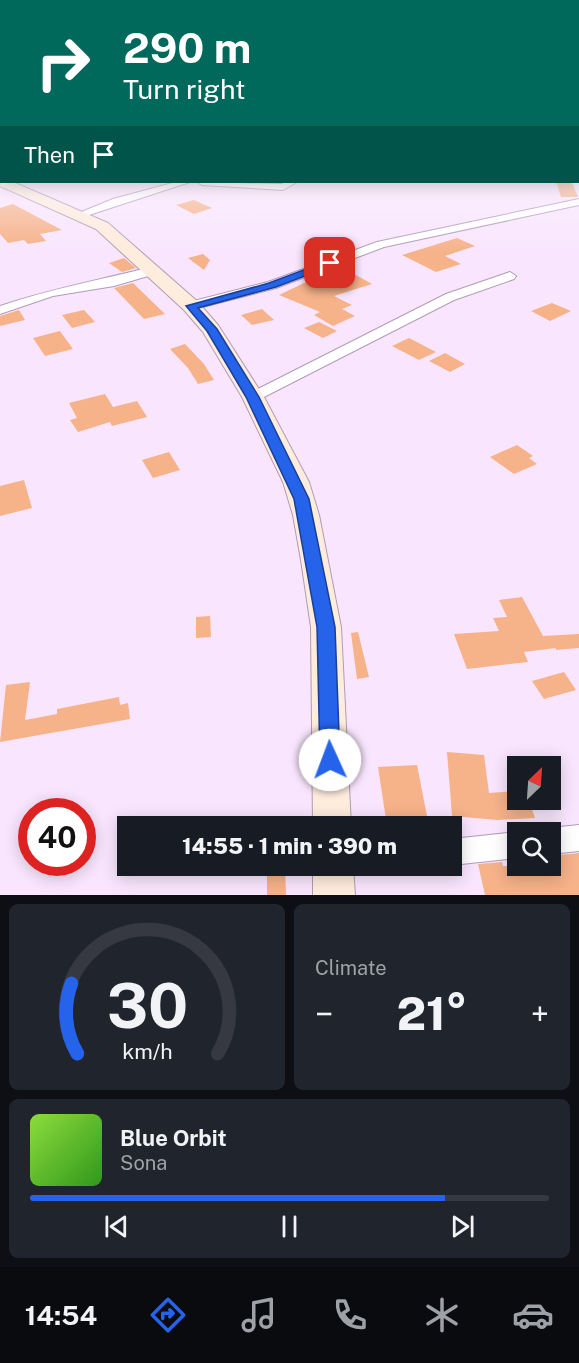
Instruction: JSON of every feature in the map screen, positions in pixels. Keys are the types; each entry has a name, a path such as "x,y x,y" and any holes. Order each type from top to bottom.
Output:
{"street":[{"path":"7,183 102,226 191,306 211,329 253,397 299,490 315,560 326,627 332,816"},
{"path":"79,214 181,183"},
{"path":"217,183 283,187 290,183"},
{"path":"191,306 272,285 381,243 579,202"},
{"path":"0,310 51,293 114,282 151,271"},
{"path":"253,397 450,297 510,276"},
{"path":"561,840 579,838"},
{"path":"462,851 507,846"},
{"path":"333,876 334,895"}],"building":[{"path":"556,183 572,183 578,197 561,197"},
{"path":"194,200 212,208 194,214 176,205"},
{"path":"13,204 62,230 40,234 46,241 28,244 24,240 8,243 0,234 0,208"},
{"path":"457,238 475,246 445,256 461,264 436,272 402,255"},
{"path":"203,254 210,260 204,270 188,258"},
{"path":"124,258 136,268 122,272 109,263"},
{"path":"347,270 372,284 334,296 352,305 342,309 355,316 333,326 314,315 320,312 279,295 304,283"},
{"path":"133,283 165,314 144,319 114,288"},
{"path":"552,303 571,311 550,321 531,311"},
{"path":"262,309 274,320 252,325 241,315"},
{"path":"19,310 25,320 0,326 0,316"},
{"path":"84,310 95,322 72,328 62,315"},
{"path":"319,322 337,331 323,338 304,328"},
{"path":"60,331 73,349 45,356 33,338"},
{"path":"409,338 436,352 419,360 392,346"},
{"path":"185,344 204,364 214,380 198,384 188,368 170,349"},
{"path":"445,353 465,364 450,372 429,361"},
{"path":"105,394 113,407 137,401 147,417 112,426 110,422 78,432 70,420 77,418 69,403"},
{"path":"517,445 533,456 529,458 537,464 514,474 490,457"},
{"path":"169,452 180,470 153,478 142,460"},
{"path":"24,480 32,508 0,516 0,486"},
{"path":"522,597 543,636 579,634 579,648 524,652 528,662 467,669 454,634 499,631 493,618 507,617 499,600"},
{"path":"210,616 211,637 196,638 196,617"},
{"path":"358,632 369,677 357,679 351,633"},
{"path":"564,672 576,690 544,699 532,681"},
{"path":"30,682 25,720 57,714 57,709 119,697 120,705 128,703 130,719 0,742 6,685"},
{"path":"447,752 484,755 489,793 507,792 507,810 532,810 535,818 497,820 452,816"},
{"path":"417,765 427,816 385,816 378,767"},
{"path":"579,853 579,895 485,895 478,864 502,862 503,866 507,866 507,876 561,876 561,855"},
{"path":"267,876 285,876 286,895 267,895"}],"route":[{"path":"330,263 272,285 191,306 211,329 253,397 296,482 302,499 326,627 330,760"}]}
